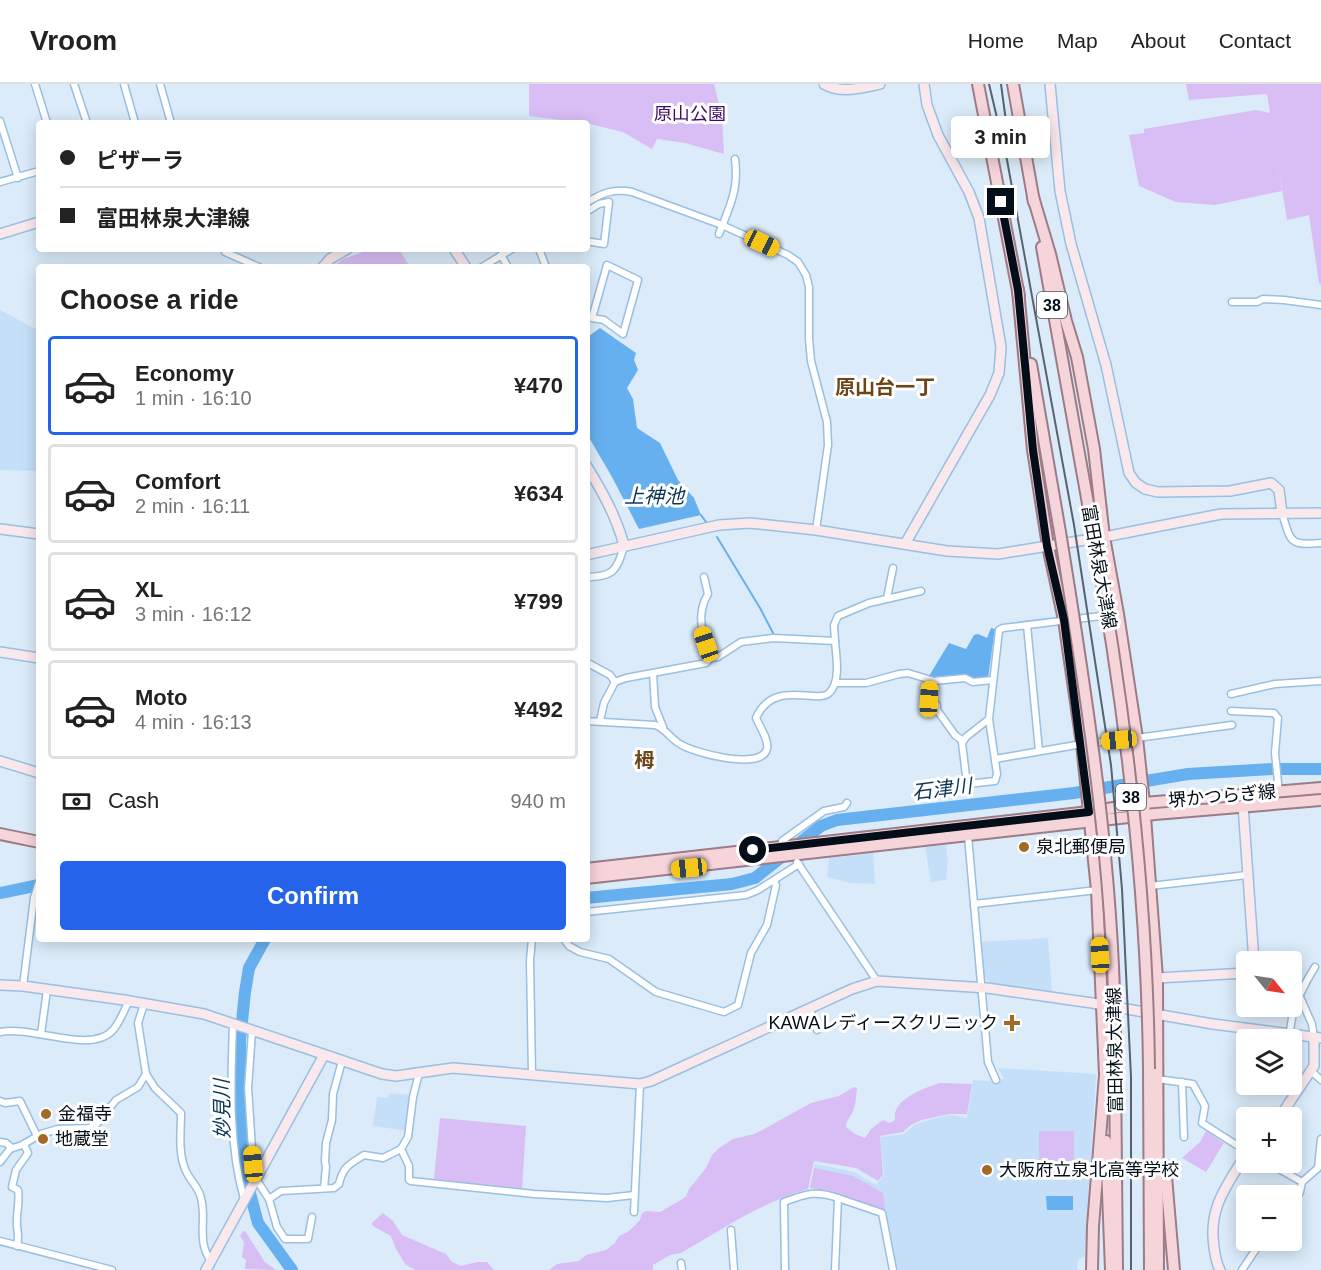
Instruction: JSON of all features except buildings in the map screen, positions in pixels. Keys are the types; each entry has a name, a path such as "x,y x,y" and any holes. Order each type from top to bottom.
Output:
{"main road":[{"path":"973,84 984,115"},
{"name":"富田林泉大津線","path":"978,84 1018,290 1060,532 1103,830 1113,969 1110,1072 1117,1270"},
{"name":"富田林泉大津線","path":"1012,84 1092,526 1120,704 1142,889 1149,1069 1150,1270"},
{"path":"1019,84 1021,133"},
{"path":"1033,197 1077,357 1094,449 1104,537 1140,763 1157,978 1158,1270"},
{"path":"1018,290 1033,450 1047,546 1064,620 1090,812 1097,890 1102,1005 1110,1072 1106,1197 1111,1270"},
{"name":"堺かつらぎ線","path":"590,869 968,836 1144,799 1321,789"},
{"name":"堺かつらぎ線","path":"590,878 768,858 818,843 1090,812 1145,816 1243,805 1279,792 1321,800"},
{"path":"0,834 36,841"},
{"path":"1092,1270 1093,1226 1110,1072"},
{"path":"1156,1085 1174,1270"}],"street":[{"path":"36,84 45,120"},
{"path":"74,84 86,120"},
{"path":"124,84 134,120"},
{"path":"160,84 170,120"},
{"path":"824,84 842,90 880,84"},
{"path":"905,544 990,395 999,373 1001,346 979,218 969,192 938,135 927,105 924,84"},
{"path":"1050,84 1060,191 1071,244 1106,365 1129,473 1136,483 1145,489 1158,492 1230,491 1271,483 1279,490 1282,513 1289,536 1293,541 1299,545 1321,543"},
{"path":"0,121 18,178"},
{"path":"719,234 732,201 737,177 735,159"},
{"path":"0,182 36,172"},
{"path":"590,200 609,191 621,189 722,225 788,255 798,262 806,275 809,287 811,361 827,422 828,444 816,530"},
{"path":"590,210 599,204 609,202 604,244 590,242"},
{"path":"0,234 36,223"},
{"path":"225,252 253,264"},
{"path":"326,264 342,252"},
{"path":"487,264 506,252"},
{"path":"501,255 506,264"},
{"path":"607,265 638,280 623,334 604,320 592,318 607,265"},
{"path":"1232,302 1257,302 1263,299 1321,305"},
{"path":"590,472 614,516 624,545 616,568 609,575 590,577"},
{"path":"590,554 726,525 750,523 816,530 947,552 998,554 1104,537 1221,514 1321,513"},
{"path":"0,529 36,534"},
{"path":"887,598 893,568"},
{"path":"704,577 708,594 701,604 701,631 711,658"},
{"path":"590,721 655,725 663,728 679,744 693,750 728,758 753,760 766,752 767,745 756,718 761,707 769,701 792,694 824,697 830,693 835,682 834,625 837,616 869,603 921,591"},
{"path":"989,719 963,741 967,784 995,781 997,774 989,719 999,630 1118,614"},
{"path":"1027,625 1039,751"},
{"path":"600,721 604,703 615,682 626,678 706,663 741,642 773,638 835,641"},
{"path":"0,652 36,658"},
{"path":"590,664 610,675 615,682"},
{"path":"653,673 656,707 663,728"},
{"path":"835,682 866,683 908,673 934,681 965,678 973,682 993,680"},
{"path":"930,680 929,699 937,705 937,710 955,735 963,741"},
{"path":"1231,694 1269,684 1321,681"},
{"path":"1232,711 1274,713 1278,718 1276,757 1279,792"},
{"path":"995,759 1082,744 1232,725"},
{"path":"0,761 36,771"},
{"path":"590,912 746,895 774,881 791,852 824,811 844,807 847,803"},
{"path":"1243,805 1253,951"},
{"path":"968,836 988,1062 996,1080"},
{"path":"791,852 877,981"},
{"path":"1150,886 1247,874"},
{"path":"566,942 580,952 609,959 656,992 724,1012 738,1005 751,953 767,925 776,885 774,881"},
{"path":"974,904 1097,890"},
{"path":"23,986 36,893"},
{"path":"532,942 532,1075"},
{"path":"1302,992 1315,967"},
{"path":"1157,978 1236,974"},
{"path":"0,986 23,986 204,1014 382,1074 396,1076 453,1068 640,1084 877,981 980,987 1250,1029"},
{"path":"40,1034 47,990"},
{"path":"0,1032 12,1030 84,1040 98,1039 112,1031 129,1001"},
{"path":"1286,1107 1314,1066 1318,1038 1302,1002"},
{"path":"144,1004 138,1023 146,1074 155,1088 181,1113 180,1152 185,1170 200,1192 202,1242 208,1266"},
{"path":"810,1009 817,1030"},
{"path":"234,1025 231,1088 233,1138 236,1171 245,1199"},
{"path":"251,1031 248,1088 256,1180 269,1199 277,1227 285,1239 308,1239 312,1217"},
{"path":"1302,1036 1318,1038"},
{"path":"208,1266 324,1055"},
{"path":"324,1188 326,1143 332,1120 333,1094 342,1061"},
{"path":"1311,1071 1321,1080"},
{"path":"269,1199 281,1191 334,1188 339,1184 346,1166 364,1155 382,1158 401,1149 408,1137 413,1097 419,1073"},
{"path":"0,1162 12,1148 37,1136 58,1130 89,1128 96,1125 116,1100 138,1087 146,1074"},
{"path":"1182,1082 1186,1133"},
{"path":"1156,1085 1182,1082 1193,1084 1205,1106 1202,1122 1204,1125 1236,1146"},
{"path":"634,1212 640,1084"},
{"path":"0,1100 5,1103 20,1101 37,1136"},
{"path":"1301,1185 1318,1168 1321,1140"},
{"path":"0,1142 12,1148"},
{"path":"17,1246 20,1201 18,1190 12,1187 16,1170 28,1153 24,1144"},
{"path":"401,1149 409,1166 409,1180 411,1181 534,1194 607,1198 634,1195"},
{"path":"1220,1270 1211,1231 1214,1212 1219,1198 1236,1170"},
{"path":"1286,1173 1302,1182"},
{"path":"785,1270 784,1202 804,1195 823,1193 882,1213 893,1270"},
{"path":"835,1270 838,1198"},
{"path":"731,1230 734,1270"},
{"path":"0,1242 112,1270"},
{"path":"1242,1270 1255,1251"}],"shaded area":[{"path":"0,310 36,329 36,471 0,470"},
{"path":"946,845 948,862 946,880 931,882 925,847"},
{"path":"873,853 875,884 850,883 827,877 829,858"},
{"path":"1048,938 1052,992 989,982 984,976 981,942"},
{"name":"大阪府立泉北高等学校","path":"998,1068 1096,1074 1085,1256 1078,1260 1077,1270 897,1270 885,1210 827,1191 810,1188 815,1164 854,1172 876,1185 884,1175 880,1137 904,1134 914,1125 950,1115 967,1118 973,1080 1004,1079"},
{"path":"389,1093 410,1095 408,1131 373,1126 377,1097 388,1098"}],"green space":[{"name":"原山公園","path":"529,84 714,84 722,116 724,154 685,143 657,139 652,149 623,132 590,124 590,120 562,120 529,116"},
{"path":"1186,84 1321,84 1321,285 1309,215 1287,220 1278,164 1282,191 1215,205 1176,202 1139,186 1129,135 1144,133 1144,129 1256,110 1270,113 1267,94 1189,100"},
{"path":"363,252 401,252 408,264 337,264 343,259"},
{"path":"940,1083 972,1084 967,1114 950,1114 921,1120 903,1132 880,1136 883,1175 878,1181 856,1168 814,1161 808,1189 775,1201 681,1253 670,1255 653,1265 653,1270 549,1270 557,1264 579,1261 586,1255 606,1250 615,1243 619,1236 628,1232 640,1220 642,1213 660,1212 686,1197 712,1155 733,1139 754,1134 811,1103 839,1096 854,1087 857,1088 855,1104 846,1127 865,1138 871,1129 883,1120 890,1123 895,1120 895,1113 903,1101"},
{"path":"440,1118 526,1126 522,1190 434,1179"},
{"path":"1039,1131 1074,1131 1074,1161 1039,1161"},
{"path":"1206,1131 1224,1143 1206,1172 1182,1158 1200,1142"},
{"path":"814,1168 853,1176 883,1193 885,1210 827,1191 810,1188"},
{"path":"383,1213 393,1221 402,1235 446,1254 452,1262 461,1266 487,1262 494,1270 415,1270 405,1264 391,1236 373,1226 372,1223"},
{"path":"243,1231 265,1262 276,1270 245,1269 246,1260 242,1257 244,1242 240,1236"}],"water":[{"name":"上神池","path":"600,328 636,353 634,360 638,370 627,388 633,399 637,428 660,443 678,480 694,498 701,515 639,529 590,439 590,335"},
{"path":"991,628 995,629 988,678 933,679 929,676 949,643 966,649 974,635 978,634 987,638"},
{"path":"1046,1196 1073,1196 1073,1210 1047,1210"}],"waterway":[{"path":"701,515 706,522"},
{"path":"717,537 773,633"},
{"name":"石津川","path":"590,898 732,884 755,878 821,826 837,820 1074,793 1188,774 1272,769 1321,769"},
{"name":"石津川","path":"0,893 36,886"},
{"name":"妙見川","path":"263,942 249,968 245,992 240,1041 241,1142 247,1182 258,1223 292,1270"}],"railway":[{"path":"989,84 1007,160 1074,525 1111,765 1122,889 1131,1077 1131,1270"},
{"path":"1001,84 1007,129"}],"place":[{"name":"泉北郵便局","path":"1024,847"},
{"name":"KAWAレディースクリニック","path":"1012,1023"},
{"name":"金福寺","path":"46,1114"},
{"name":"地蔵堂","path":"43,1139"},
{"name":"大阪府立泉北高等学校","path":"987,1170"}],"district":[{"name":"原山台一丁","path":"885,387"},
{"name":"栂","path":"644,760"}],"route":[{"path":"753,850 1089,812 1082,744 1064,620 1047,546 1033,450 1018,290 1001,202"}]}
